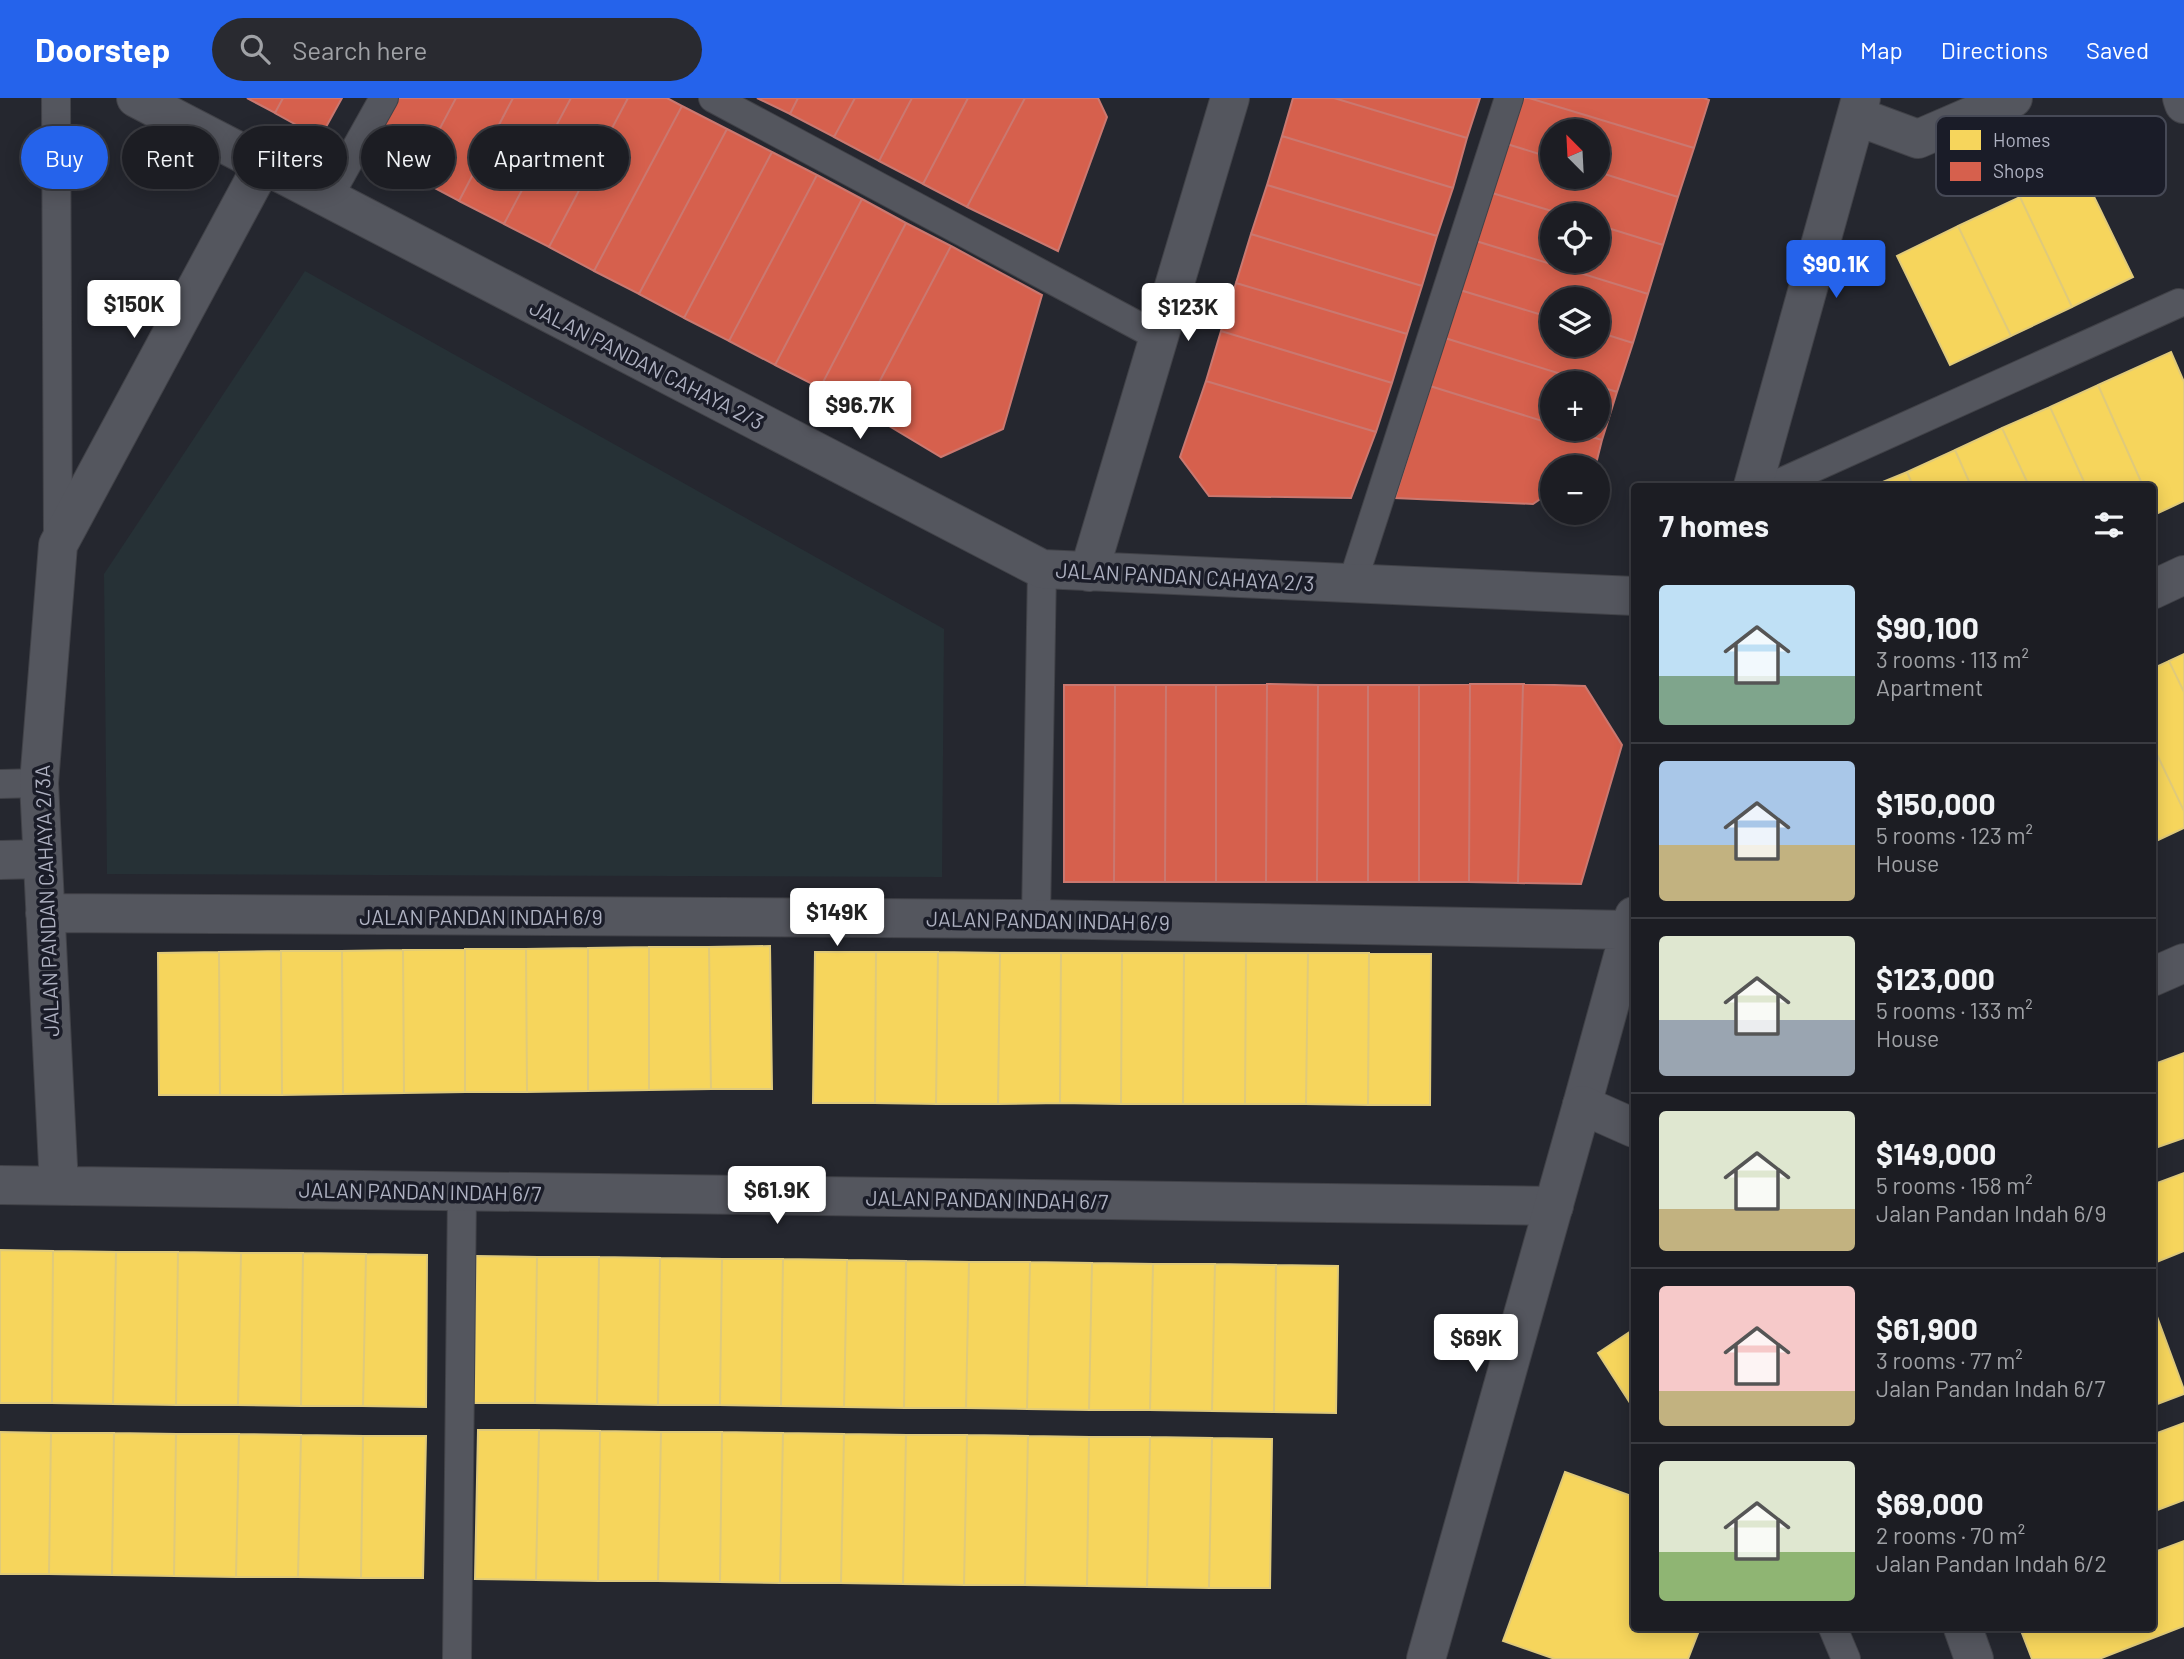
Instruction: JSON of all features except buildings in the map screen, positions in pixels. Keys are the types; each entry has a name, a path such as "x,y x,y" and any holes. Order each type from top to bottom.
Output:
{"street":[{"name":"JALAN PANDAN CAHAYA 2/3","path":"136,98 233,148"},
{"path":"1089,572 1230,98"},
{"path":"1971,116 2013,98"},
{"path":"2182,98 2184,104"},
{"path":"1754,483 1858,107 1918,139 1936,131"},
{"name":"JALAN PANDAN CAHAYA 2/3A","path":"59,1186 38,783 58,545 250,189"},
{"name":"JALAN PANDAN CAHAYA 2/3","path":"311,189 1042,569 1631,596"},
{"path":"2156,588 2184,575"},
{"path":"0,860 42,859"},
{"name":"JALAN PANDAN INDAH 6/9","path":"45,913 1631,923"},
{"path":"1426,1659 1631,927"},
{"path":"2156,975 2184,963"},
{"path":"1582,1105 1631,1128"},
{"name":"JALAN PANDAN INDAH 6/7","path":"0,1185 1554,1206"},
{"path":"1963,1631 1974,1659"}],"lane":[{"path":"56,98 58,545"},
{"path":"328,198 384,98"},
{"path":"713,98 1159,337"},
{"path":"1352,584 1509,98"},
{"path":"1780,483 2179,303"},
{"path":"1036,919 1042,569"},
{"path":"0,784 38,783"},
{"path":"457,1659 462,1192"},
{"path":"1834,1631 1846,1659"}],"shaded area":[{"path":"305,271 944,629 942,877 107,874 104,574"}]}
